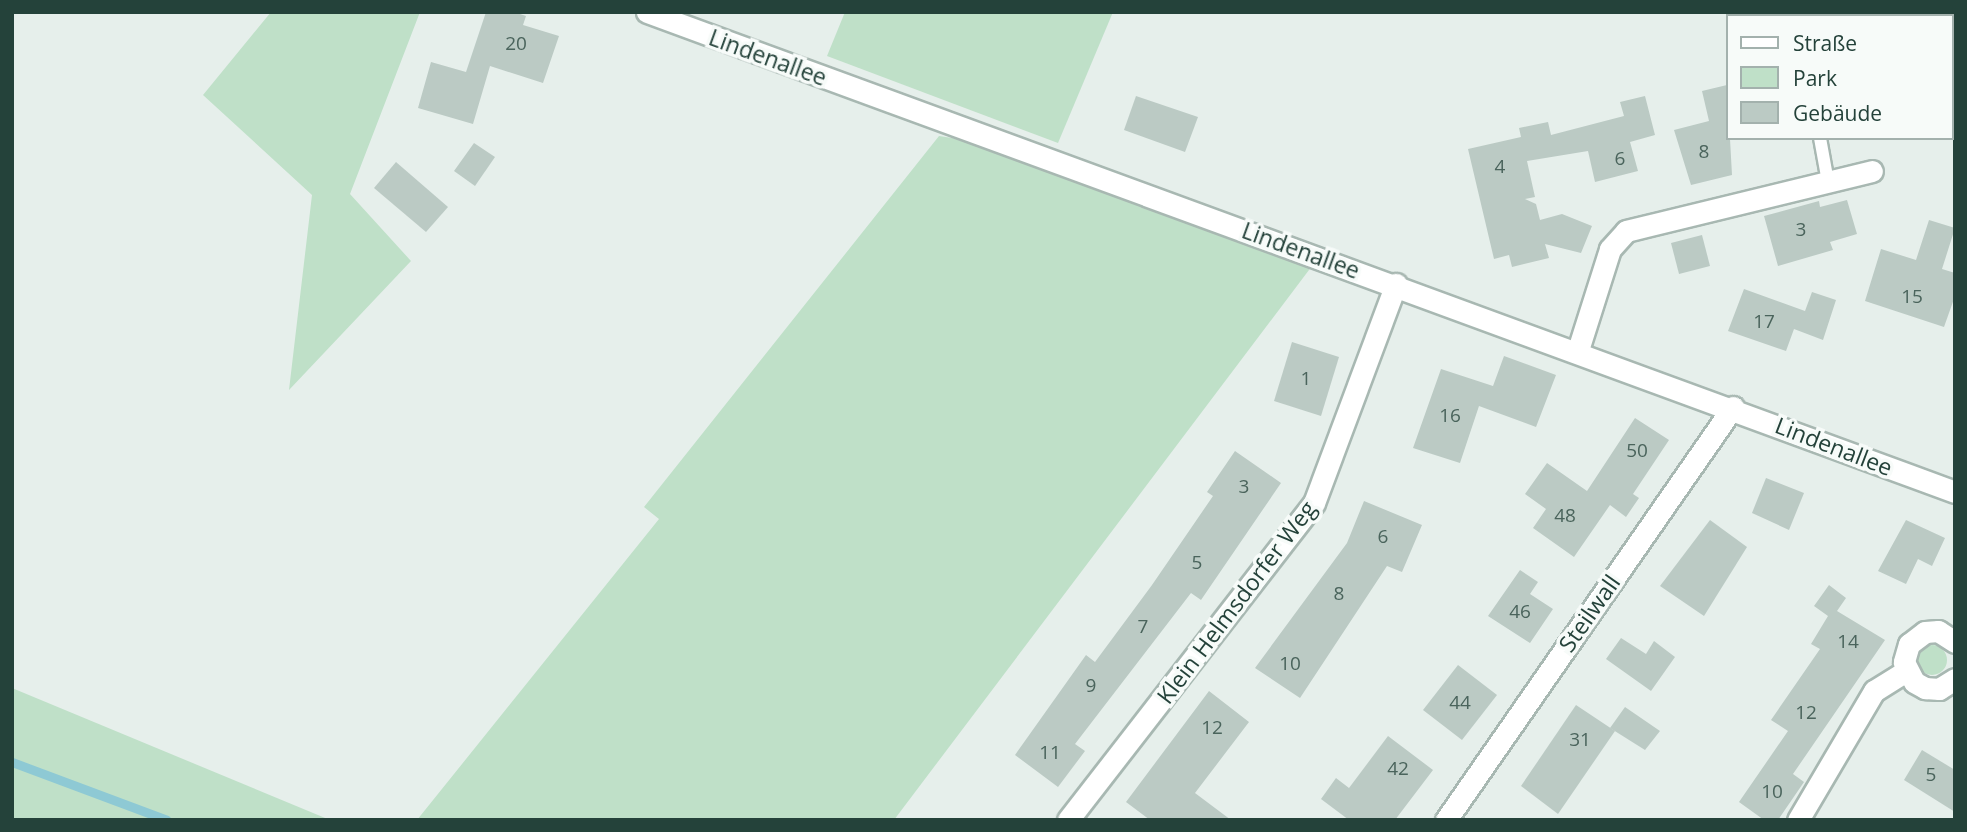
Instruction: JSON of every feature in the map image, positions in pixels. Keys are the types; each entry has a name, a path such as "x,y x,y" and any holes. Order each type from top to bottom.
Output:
{"street":[{"name":"Lindenallee","path":"647,12 1733,407 1955,492"},
{"path":"1578,351 1611,248 1626,231 1872,171"},
{"name":"Klein Helmsdorfer Weg","path":"1068,820 1314,503 1396,284"},
{"name":"Steilwall","path":"1446,820 1733,407"},
{"path":"1955,642 1938,631 1916,637 1905,652 1906,671 1925,688 1939,689 1955,679"},
{"path":"1798,820 1874,691 1906,671"}],"lane":[{"path":"1820,140 1828,182"}],"green space":[{"path":"271,12 420,12 350,194 411,261 289,390 312,195 203,95"},
{"path":"845,12 1113,12 1058,143 827,56"},
{"path":"939,136 965,140 1312,266 894,820 417,820 659,519 644,507"},
{"path":"1932,645 1943,649 1947,660 1943,671 1932,675 1921,671 1917,660 1921,649"},
{"path":"12,688 330,820 12,820"}],"building":[{"path":"486,12 514,12 526,16 523,25 559,36 543,83 490,66 473,124 418,108 431,62 466,72"},
{"path":"1726,85 1726,140 1730,140 1732,175 1691,185 1674,130 1709,121 1702,91"},
{"path":"1136,96 1198,117 1185,152 1124,130"},
{"path":"1645,96 1655,135 1630,142 1638,171 1595,182 1588,151 1527,161 1535,197 1525,199 1536,204 1540,220 1562,214 1592,226 1581,253 1545,244 1549,258 1512,267 1509,255 1494,259 1468,149 1521,137 1519,128 1548,122 1551,135 1624,116 1620,102"},
{"path":"474,143 495,157 475,186 454,171"},
{"path":"396,162 448,207 426,232 374,188"},
{"path":"1847,200 1857,234 1830,242 1833,250 1778,266 1764,216 1819,201 1820,207"},
{"path":"1929,220 1955,228 1942,269 1955,273 1955,296 1944,327 1865,301 1881,249 1916,260"},
{"path":"1702,235 1710,266 1679,274 1671,243"},
{"path":"1744,289 1805,311 1812,292 1836,300 1823,340 1794,329 1786,351 1728,331"},
{"path":"1292,342 1339,357 1321,416 1274,401"},
{"path":"1504,356 1556,375 1536,427 1479,406 1460,463 1413,448 1441,369 1493,386"},
{"path":"1635,418 1669,440 1633,494 1639,498 1626,517 1610,505 1574,557 1533,528 1546,509 1525,494 1547,463 1587,491"},
{"path":"1235,451 1281,483 1201,600 1191,593 1075,744 1085,751 1058,787 1015,755 1086,655 1095,662 1152,585 1213,496 1207,492"},
{"path":"1766,478 1804,493 1789,530 1752,513"},
{"path":"1364,501 1422,525 1402,572 1387,566 1300,698 1255,668 1347,543"},
{"path":"1710,520 1747,547 1704,616 1660,586"},
{"path":"1906,520 1945,538 1932,566 1918,559 1906,584 1878,571"},
{"path":"1520,570 1538,582 1530,594 1553,609 1530,643 1488,616"},
{"path":"1829,585 1846,598 1837,611 1885,640 1793,774 1804,782 1778,820 1764,820 1739,802 1788,731 1771,720 1820,649 1811,644 1828,616 1814,606"},
{"path":"1621,638 1646,654 1654,641 1675,657 1651,691 1606,659"},
{"path":"1458,665 1497,695 1462,740 1423,710"},
{"path":"1209,691 1249,722 1195,793 1231,820 1150,820 1126,802"},
{"path":"1576,705 1615,731 1558,814 1521,786"},
{"path":"1625,707 1660,731 1645,750 1610,728"},
{"path":"1388,736 1433,770 1395,820 1349,820 1321,799 1336,778 1349,788"},
{"path":"1922,750 1955,770 1955,812 1904,780"}],"waterway":[{"path":"12,762 167,820"}]}
